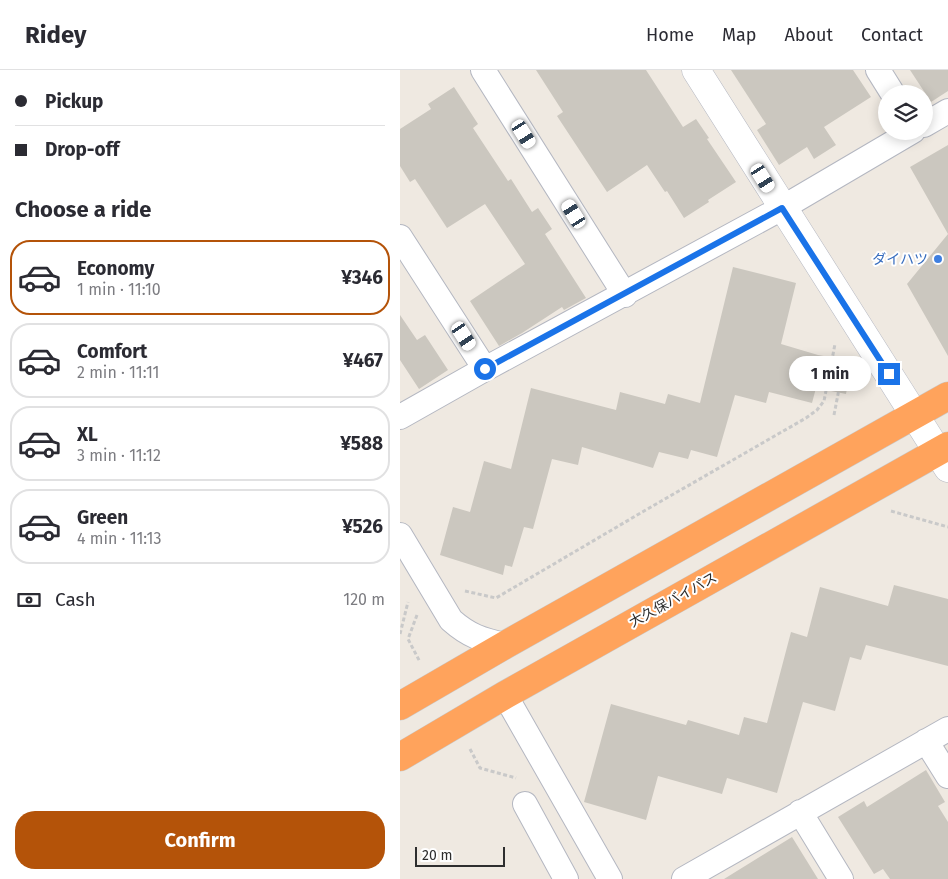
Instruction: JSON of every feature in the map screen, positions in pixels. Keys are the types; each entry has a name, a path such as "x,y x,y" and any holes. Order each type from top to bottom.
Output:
{"highway":[{"path":"400,706 948,396"},
{"name":"大久保バイパス","path":"400,757 505,695 945,455"}],"street":[{"path":"483,70 624,295"},
{"path":"696,70 915,415 945,455"},
{"path":"878,70 887,85"},
{"path":"933,120 948,111"},
{"path":"400,417 782,208 898,140"},
{"path":"400,237 485,369"},
{"path":"400,535 452,620 462,629 479,639 505,645"},
{"path":"505,695 610,879"},
{"path":"684,879 948,729"},
{"path":"926,741 948,776"},
{"path":"525,804 566,879"},
{"path":"800,812 841,879"}],"path":[{"path":"420,663 408,639 429,582 496,598 644,510 806,418 817,410 824,401 835,343"},
{"path":"834,415 844,364 852,358"},
{"path":"890,511 948,527"},
{"path":"467,744 480,768 525,780"}],"building":[{"path":"536,70 646,70 683,127 696,119 736,182 684,218 667,191 665,192 647,165 607,192 557,116 563,112"},
{"path":"731,70 853,70 871,97 824,127 836,145 814,159 807,147 779,165 757,130 766,124"},
{"path":"910,70 948,70 948,91 933,101 933,85 920,85"},
{"path":"454,87 478,124 473,128 508,181 511,179 532,212 538,208 552,229 545,234 586,298 564,310 562,307 499,346 470,301 525,264 485,204 447,228 415,179 410,182 400,166 400,129 431,109 428,104"},
{"path":"948,145 948,234 910,167"},
{"path":"948,234 948,356 907,284"},
{"path":"733,267 796,283 781,344 818,355 852,361 846,394 816,388 812,403 769,392 766,403 735,395 717,457 691,450 688,459 659,452 653,468 582,447 578,465 552,459 533,529 524,527 512,567 505,565 503,575 440,555 453,507 470,512 484,461 511,469 531,388 616,410 620,392 665,404 668,394 700,403"},
{"path":"400,315 417,340 425,335 448,370 419,389 400,360"},
{"path":"894,585 948,599 948,666 866,645 861,660 850,657 835,711 803,702 777,793 727,778 722,794 658,776 646,820 584,802 611,704 686,725 688,720 739,735 744,717 767,723 791,632 807,637 820,587 888,606"},
{"path":"926,770 945,802 938,806 948,822 948,879 890,879 883,869 874,874 838,817 864,801 867,807"},
{"path":"792,837 818,879 724,879"}],"place":[{"name":"ダイハツ","path":"938,259"}],"route":[{"path":"485,369 782,208 889,374"}]}
